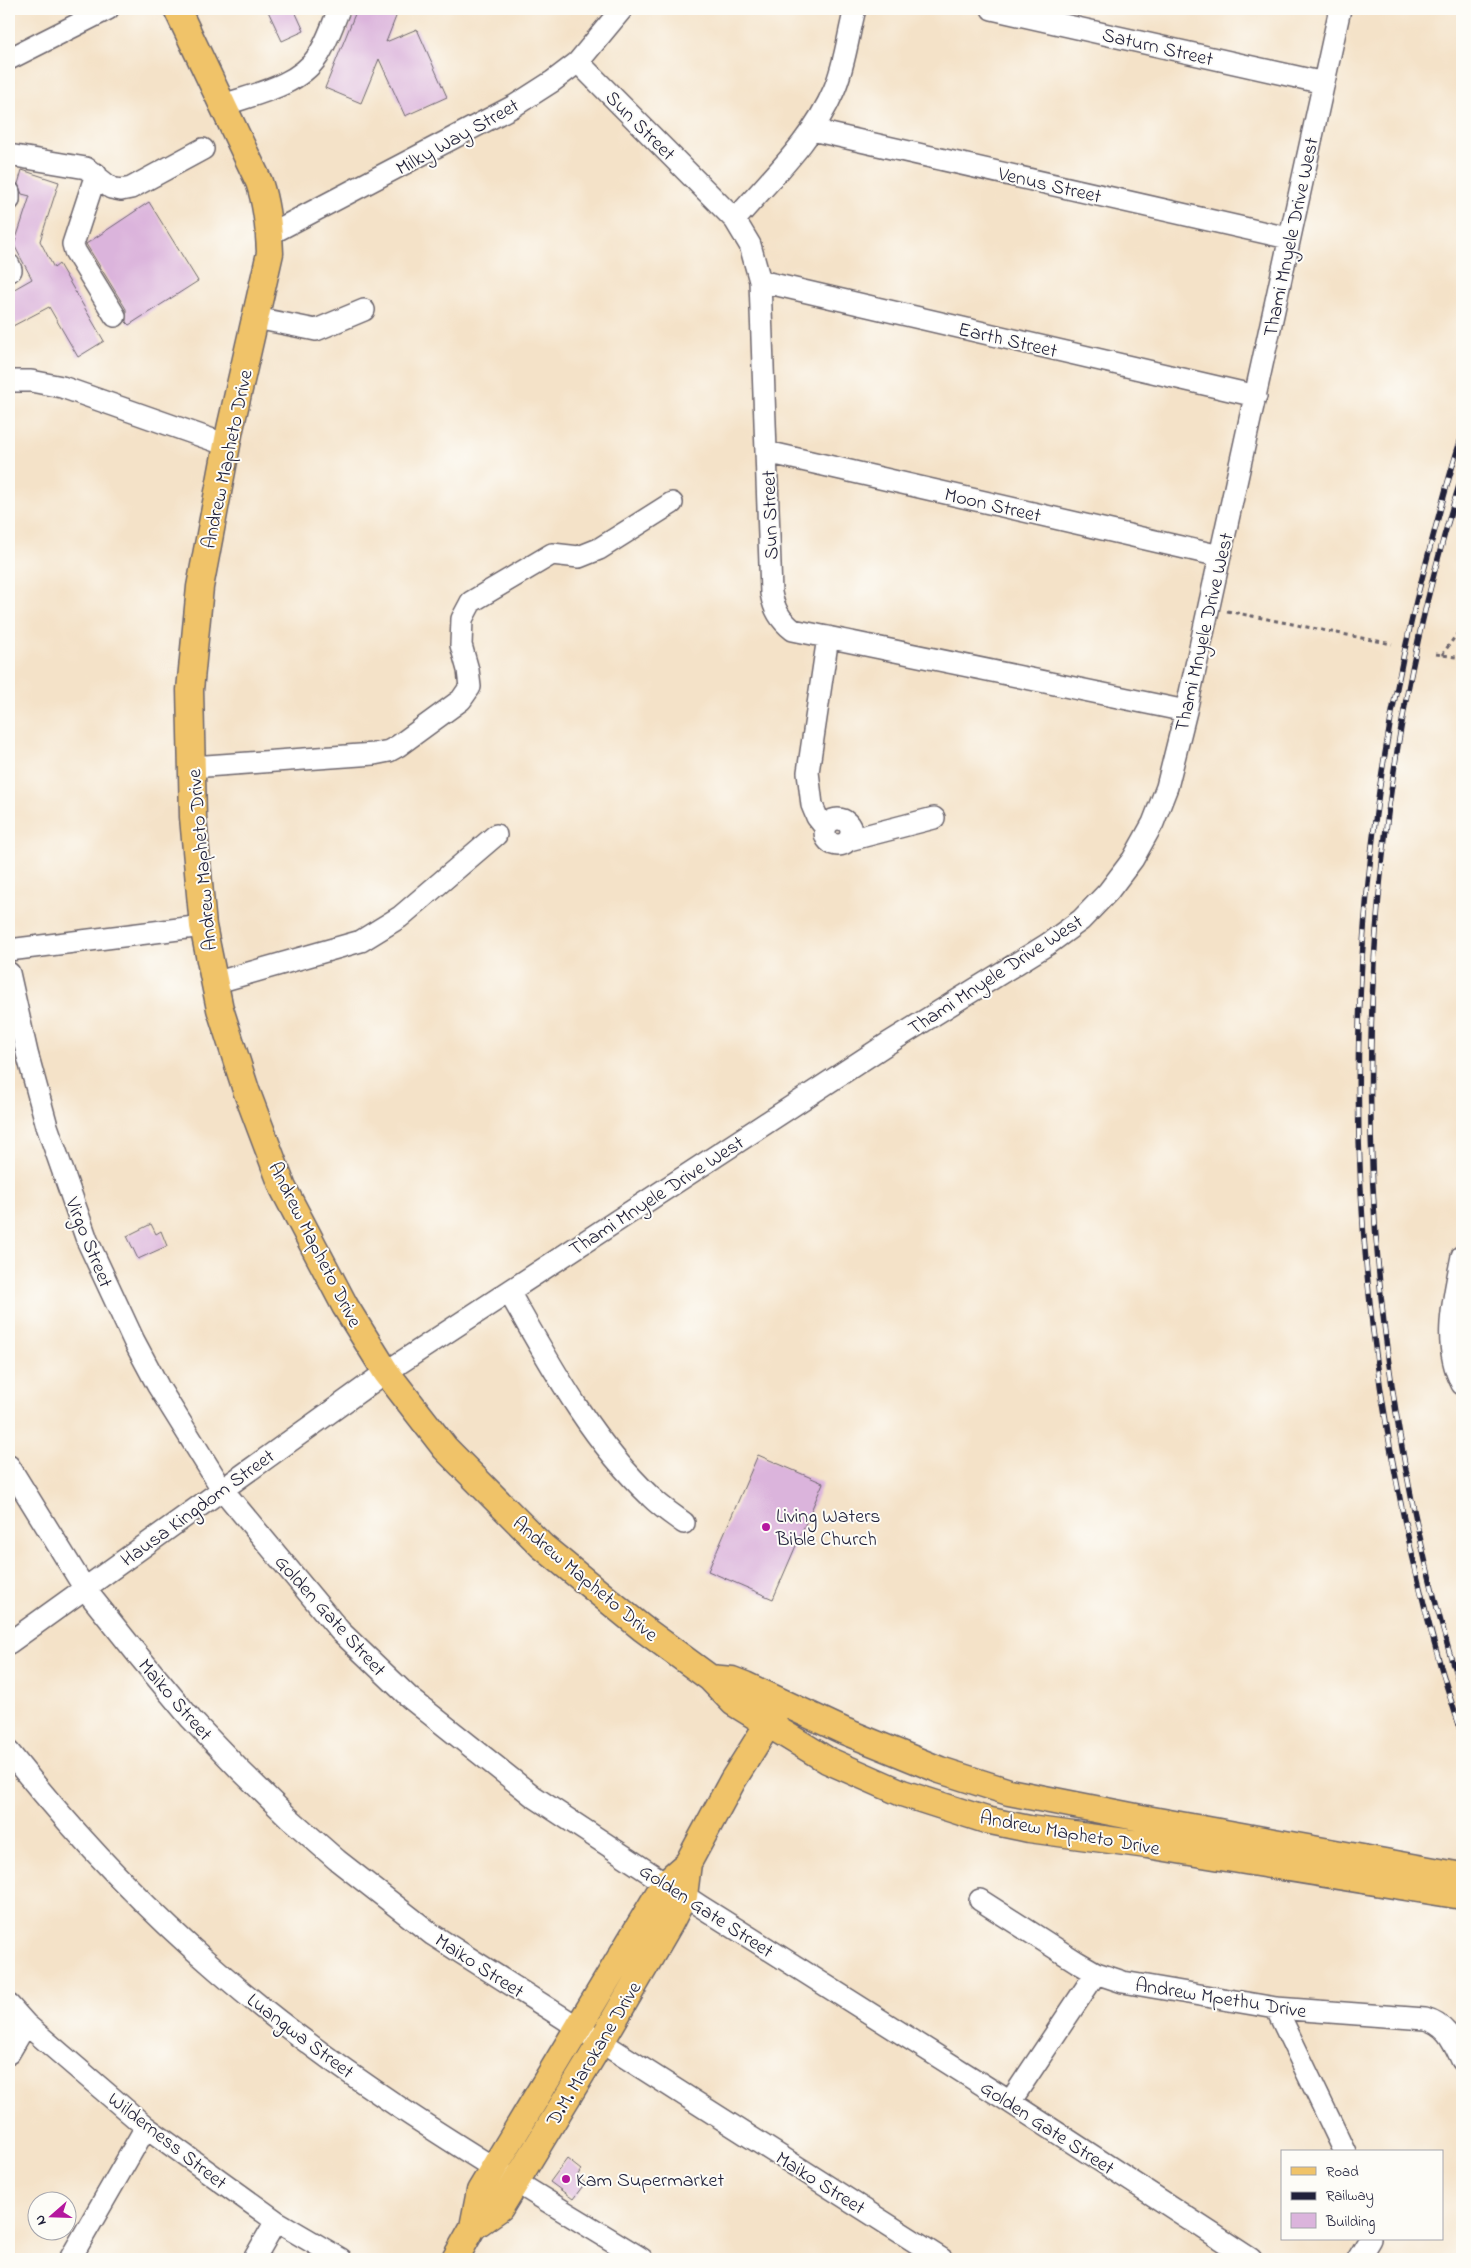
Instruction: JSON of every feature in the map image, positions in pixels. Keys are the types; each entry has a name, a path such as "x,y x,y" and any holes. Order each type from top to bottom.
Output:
{"main road":[{"name":"Andrew Mapheto Drive","path":"177,9 259,182 266,203 270,234 270,252 227,446 200,587 190,690 193,817 203,926 220,1009 246,1090 283,1188 345,1306 386,1372 445,1448 542,1546 642,1628 710,1678 734,1703 826,1760 885,1785 986,1820 1462,1896"},
{"name":"Andrew Mapheto Drive","path":"710,1678 732,1680 844,1731 940,1770 1009,1792 1140,1818 1462,1876"},
{"name":"D.M. Marokane Drive","path":"455,2259 473,2227 500,2208 505,2176 578,2028 675,1889 733,1780 782,1702"},
{"name":"D.M. Marokane Drive","path":"505,2176 601,2042 669,1925 675,1889"}],"street":[{"path":"9,59 108,9"},
{"path":"223,105 288,81 305,71 319,55 339,9"},
{"name":"Milky Way Street","path":"270,234 514,106 578,62 622,9"},
{"path":"735,220 812,130 835,88 855,9"},
{"name":"Saturn Street","path":"992,9 1324,83"},
{"name":"Thami Mnyele Drive West","path":"386,1372 887,1044 1048,944 1081,920 1108,892 1133,859 1153,823 1167,787 1186,711 1256,396 1288,238 1340,9"},
{"name":"Sun Street","path":"578,62 735,220 750,245 760,281 773,604 784,624 793,630 1186,711"},
{"name":"Venus Street","path":"812,130 1288,238"},
{"path":"9,155 86,168 96,174 111,188 121,190 131,188 203,149"},
{"path":"96,174 73,244 75,252 115,316"},
{"path":"9,192 9,200"},
{"name":"Earth Street","path":"760,281 1256,396"},
{"path":"256,318 316,330 364,310"},
{"path":"9,381 31,381 62,387 227,446"},
{"name":"Moon Street","path":"767,452 1220,556"},
{"path":"192,766 365,754 394,748 461,700 470,687 468,670 461,645 462,618 471,602 552,554 579,557 599,549 672,504"},
{"path":"828,637 808,772 812,805 817,817 825,827 835,819 842,819 851,828 852,834 849,840 934,818"},
{"path":"214,983 361,940 369,936 400,917 496,835"},
{"path":"9,950 203,926"},
{"name":"Virgo Street","path":"9,973 27,1053 47,1126 87,1240 109,1290 158,1386 222,1489"},
{"path":"1462,1256 1450,1331 1452,1358 1462,1384"},
{"path":"509,1292 562,1384 594,1432 628,1473 652,1498 684,1523"},
{"name":"Hausa Kingdom Street","path":"9,1643 386,1372"},
{"name":"Maiko Street","path":"9,1466 85,1589 191,1719 288,1817 344,1866 432,1935 942,2259"},
{"name":"Golden Gate Street","path":"222,1489 340,1631 410,1698 533,1796 1251,2259"},
{"name":"Luangwa Street","path":"9,1752 39,1789 127,1887 218,1971 314,2048 505,2176 642,2259"},
{"name":"Andrew Mpethu Drive","path":"980,1900 1096,1972 1142,1986 1276,2008 1426,2019 1440,2024 1447,2031 1462,2060"},
{"path":"1010,2102 1096,1972"},
{"name":"Wilderness Street","path":"9,2005 26,2024 146,2127 276,2221 341,2259"},
{"path":"1276,2008 1345,2150"},
{"path":"9,2053 26,2024"},
{"path":"70,2259 146,2127"},
{"path":"254,2259 276,2221"},
{"path":"1358,2259 1369,2240"}],"path":[{"path":"1209,608 1392,644"},
{"path":"1442,655 1462,627"},
{"path":"1436,654 1462,658"}],"building":[{"path":"267,9 294,9 304,31 282,41"},
{"path":"357,9 399,9 386,42 417,29 447,97 405,116 379,59 361,103 325,88"},
{"path":"22,170 59,182 40,241 54,268 59,264 104,341 78,357 49,307 9,328 9,292 32,279 14,245 30,196 22,194 18,184"},
{"path":"149,202 198,281 129,325 126,322 126,309 86,244"},
{"path":"151,1224 156,1234 161,1231 167,1246 138,1259 127,1236"},
{"name":"Living Waters Bible Church","path":"758,1455 823,1483 773,1599 708,1571"},
{"name":"Kam Supermarket","path":"567,2159 581,2170 577,2176 585,2183 573,2199 550,2182"}],"railway":[{"path":"1462,436 1431,544 1402,662 1380,782 1366,903 1359,1025 1359,1146 1366,1268 1381,1389 1414,1565 1428,1622 1462,1733"},
{"path":"1462,476 1422,623 1393,775 1376,929 1370,1085 1376,1241 1393,1395 1422,1547 1462,1694"}],"place":[{"name":"Living Waters Bible Church","path":"766,1527"},
{"name":"Kam Supermarket","path":"566,2179"}]}
